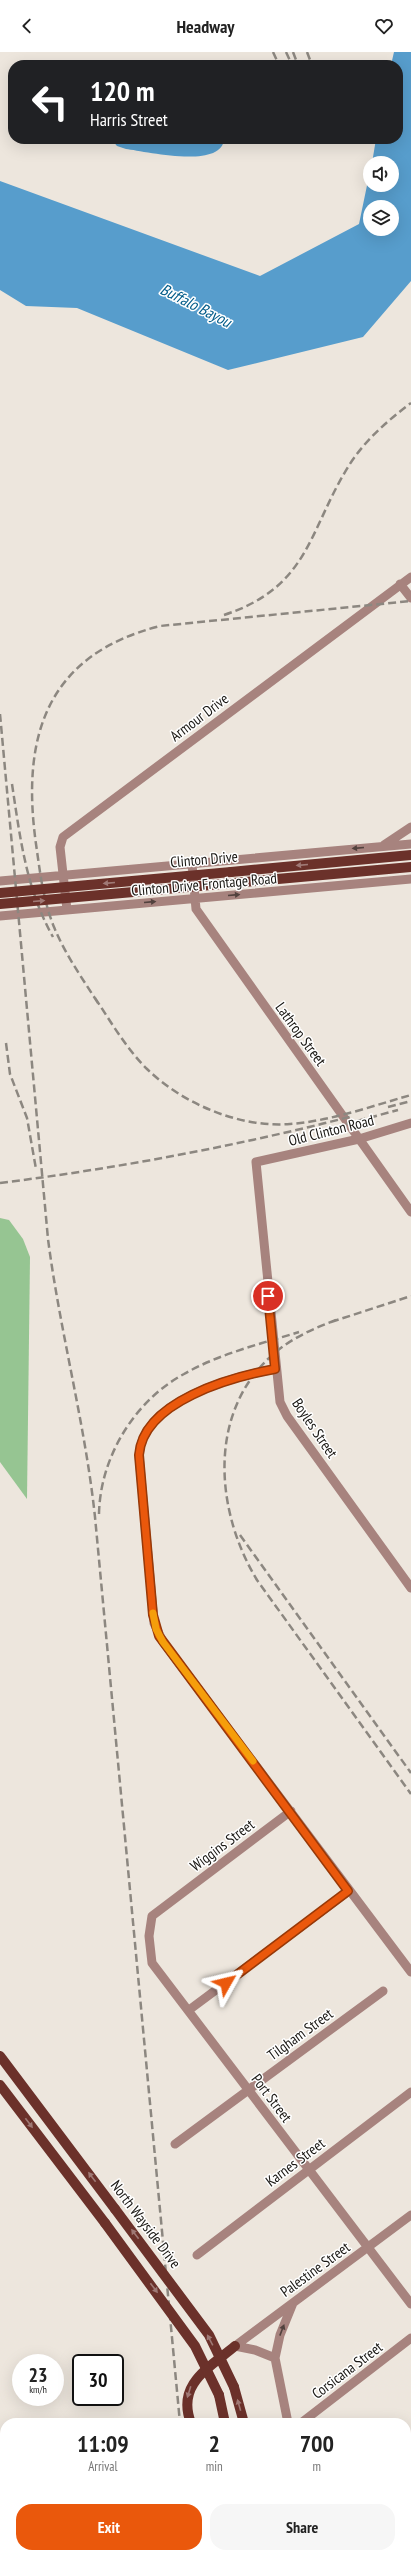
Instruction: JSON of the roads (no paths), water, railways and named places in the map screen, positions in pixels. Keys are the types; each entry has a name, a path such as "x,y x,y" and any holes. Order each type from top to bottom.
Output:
{"main road":[{"name":"Clinton Drive","path":"0,893 411,855"},
{"name":"Clinton Drive","path":"0,904 411,867"},
{"name":"North Wayside Drive","path":"0,2056 186,2302 209,2335 234,2387 243,2418"},
{"path":"3,2088 176,2318 195,2346 219,2395 224,2418"},
{"path":"190,2418 186,2400 190,2387 235,2346"}],"street":[{"name":"Armour Drive","path":"66,910 60,847 63,837 73,828 411,577"},
{"path":"400,584 411,598"},
{"path":"383,846 411,826"},
{"name":"Clinton Drive Frontage Road","path":"0,881 411,844"},
{"name":"Lathrop Street","path":"192,864 196,910 411,1212"},
{"name":"Clinton Drive Frontage Road","path":"0,916 411,879"},
{"name":"Old Clinton Road","path":"256,1162 360,1139 411,1123"},
{"name":"Boyles Street","path":"256,1162 275,1369 278,1395 283,1410 411,1588"},
{"path":"275,1369 224,1381 189,1396 152,1425 141,1440 139,1455 156,1629 163,1642 291,1811 348,1891 411,1972"},
{"name":"Wiggins Street","path":"170,1903 291,1811"},
{"path":"189,2010 348,1891"},
{"name":"Port Street","path":"170,1903 152,1916 150,1936 152,1963 411,2304"},
{"name":"Tilgham Street","path":"175,2144 383,1991"},
{"name":"Karnes Street","path":"197,2255 411,2092"},
{"name":"Palestine Street","path":"235,2346 411,2215"},
{"path":"287,2418 275,2358 280,2335 293,2303"},
{"name":"Corsicana Street","path":"307,2418 411,2338"},
{"path":"235,2346 255,2350 275,2358"}],"water":[{"name":"Buffalo Bayou","path":"394,52 411,52 411,281 363,337 228,370 77,308 26,306 0,290 0,181 260,276 359,224 363,205 363,236 399,236 399,200 364,200 366,192 399,192 399,156 373,156 375,144 403,144 403,60 392,60"},
{"path":"115,144 222,144 220,148 210,154 197,156 164,155 126,149"}],"railway":[{"path":"273,52 277,60"},
{"path":"286,52 290,60"},
{"path":"293,52 296,60"},
{"path":"307,52 310,60"},
{"path":"224,615 252,603 274,589 290,573 303,555 335,491 354,458 376,432 411,403"},
{"path":"98,1003 58,937 50,917 36,844 32,805 33,769 39,736 50,706 67,680 90,657 121,639 160,626 411,601"},
{"path":"0,714 48,1239 91,1482 95,1517 180,2418"},
{"path":"12,784 21,843 30,881 36,900 53,937"},
{"path":"95,998 119,1035 139,1061 161,1082 195,1103 232,1118 271,1124 290,1124 321,1120 411,1095"},
{"path":"6,1043 10,1074 27,1118 36,1169"},
{"path":"388,1107 411,1101"},
{"path":"346,1124 398,1110"},
{"path":"0,1183 178,1155 266,1137 353,1116"},
{"path":"331,1322 411,1296"},
{"path":"336,1320 290,1341 277,1351 254,1374 238,1401 229,1430 225,1460 226,1491 232,1522 243,1552 257,1580 411,1794"},
{"path":"99,1514 101,1493 113,1452 135,1415 150,1399 166,1385 197,1367 240,1350 299,1332"},
{"path":"240,1535 411,1773"}]}
